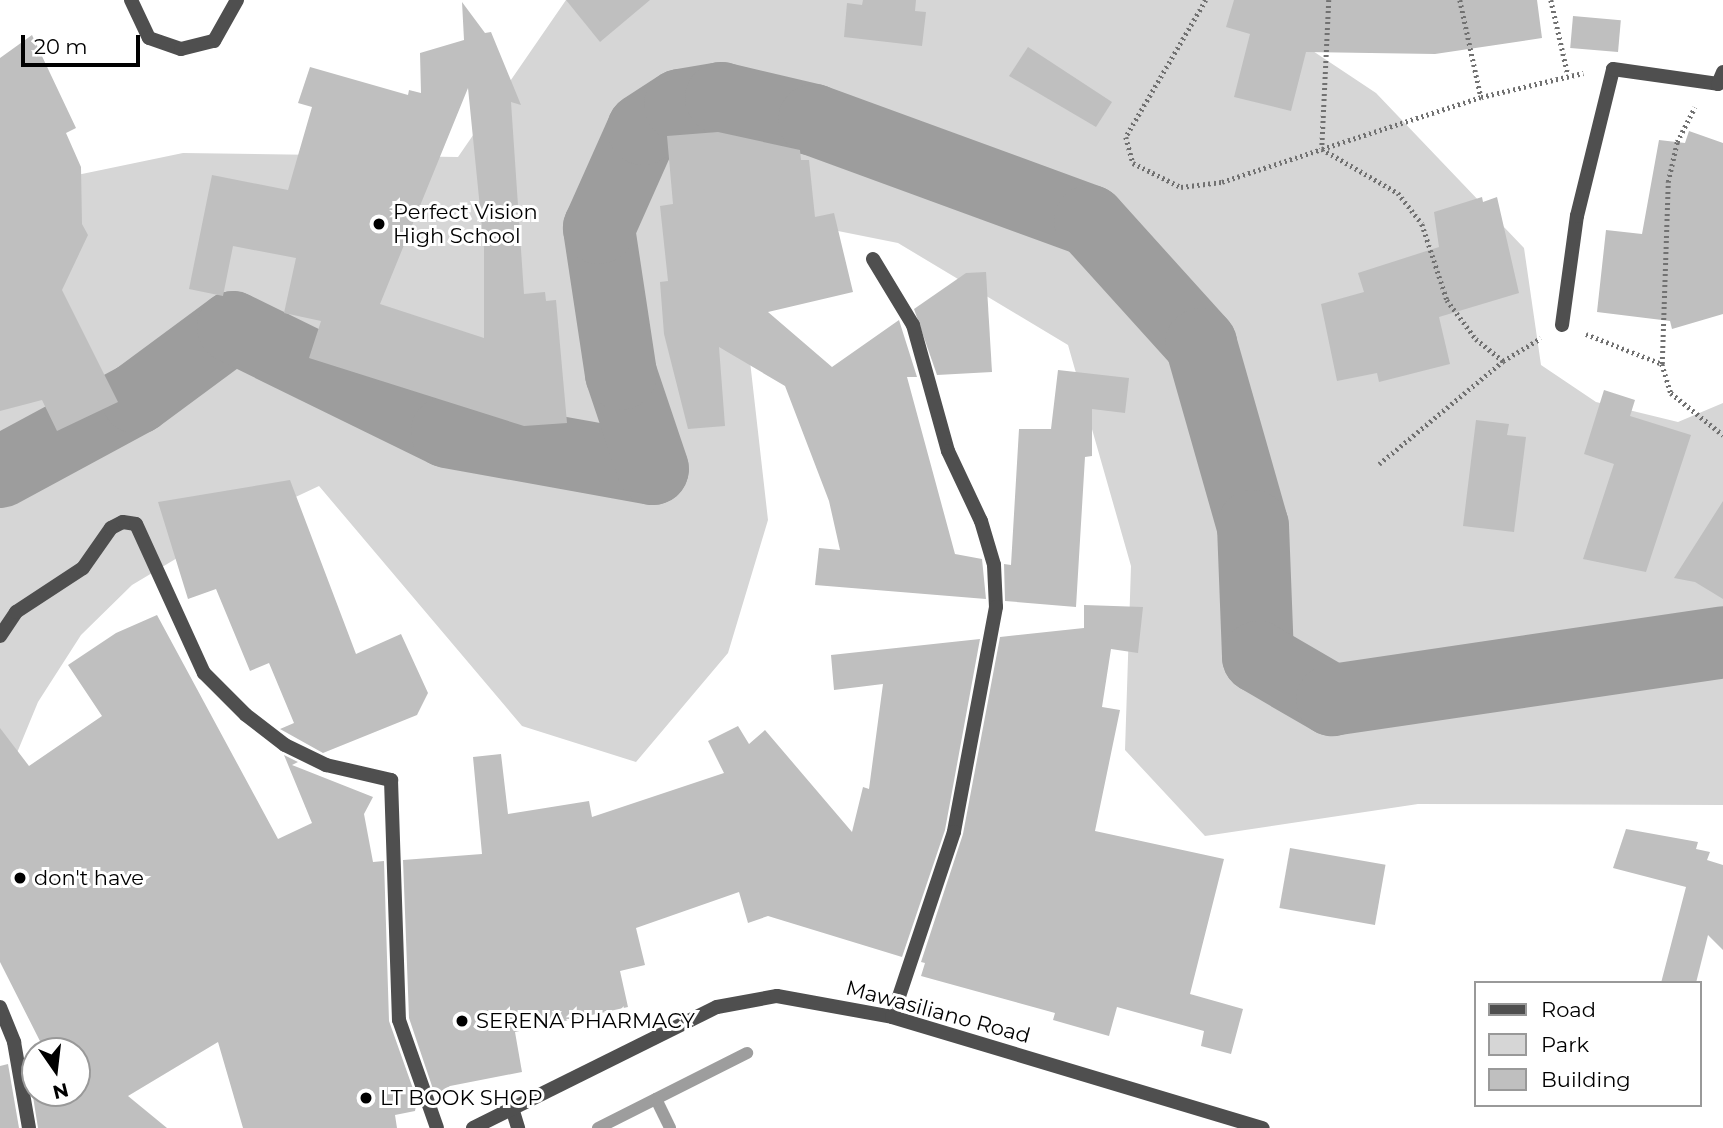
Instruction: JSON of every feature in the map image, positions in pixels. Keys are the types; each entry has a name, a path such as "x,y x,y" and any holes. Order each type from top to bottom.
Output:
{"street":[{"path":"131,0 149,38 181,49 214,41 237,0"},
{"path":"1563,325 1577,216 1614,69 1720,78"},
{"path":"873,259 914,325 948,450 991,554 996,607 954,832 892,1017"},
{"path":"0,636 16,612 83,568 111,528 123,522 136,524 204,673 285,745 326,765 391,780 399,1020 437,1128"},
{"name":"Mawasiliano Road","path":"473,1128 718,1007 777,996 892,1017 1263,1128"},
{"path":"0,1007 14,1042 29,1128"},
{"path":"512,1108 518,1128"}],"path":[{"path":"1206,0 1126,137 1133,163 1181,187 1222,182 1481,97 1568,75 1614,69"},
{"path":"1321,149 1329,0"},
{"path":"1460,0 1481,97"},
{"path":"1550,0 1568,75"},
{"path":"1720,78 1692,110 1668,182 1662,364 1671,393 1723,435"},
{"path":"1321,149 1398,193 1422,223 1447,300 1476,339 1503,361"},
{"path":"1379,464 1503,361 1563,325 1662,364"}],"green space":[{"path":"566,0 1236,0 1376,93 1524,248 1541,365 1596,402 1678,422 1723,403 1723,805 1418,804 1205,836 1125,750 1131,566 1068,345 898,243 803,224 745,317 768,520 728,653 636,762 522,726 319,486 219,533 132,585 81,635 38,702 0,794 0,191 183,153 458,157"}],"building":[{"path":"566,0 650,0 600,42"},
{"path":"863,0 916,0 915,11 926,12 922,46 844,37 847,3 862,5"},
{"path":"1234,0 1537,0 1542,38 1435,54 1306,52 1291,111 1234,97 1250,34 1226,27"},
{"path":"462,2 485,33 491,32 521,105 511,102 524,294 545,292 546,301 556,300 567,423 524,426 309,358 321,321 284,313 296,258 233,246 223,296 189,289 212,175 288,190 312,107 298,103 310,67 408,95 409,90 421,93 420,53 464,40","holes":["468,88 484,248 484,338 380,304"]},
{"path":"1573,16 1621,20 1618,52 1570,48"},
{"path":"32,35 76,128 66,133 81,167 82,224 88,235 62,290 118,402 57,431 42,400 0,411 0,58"},
{"path":"1028,47 1112,102 1096,127 1009,76"},
{"path":"1689,131 1723,143 1723,314 1672,329 1670,321 1597,312 1606,230 1642,234 1659,140 1685,143"},
{"path":"718,132 800,150 801,160 809,160 815,217 834,213 853,292 768,312 832,367 899,320 917,377 907,377 955,554 982,559 986,599 815,585 819,548 840,550 829,501 785,386 719,347 725,426 688,429 664,334 660,282 668,281 660,206 673,204 667,136"},
{"path":"1482,197 1483,202 1497,197 1519,293 1439,317 1450,364 1379,382 1377,373 1337,381 1321,304 1364,292 1358,273 1439,247 1434,212"},
{"path":"986,272 992,372 937,375 914,309 966,273"},
{"path":"1058,370 1129,378 1125,413 1092,409 1092,456 1085,457 1076,607 1005,601 1004,564 1011,565 1019,429 1051,429"},
{"path":"1604,390 1635,400 1630,416 1691,435 1646,572 1583,559 1614,464 1584,454"},
{"path":"1476,420 1509,424 1507,435 1526,437 1514,532 1463,526"},
{"path":"290,480 356,654 401,634 428,693 417,715 323,753 280,729 294,723 269,663 250,671 216,589 188,599 158,502"},
{"path":"1723,501 1723,599 1695,582 1674,578"},
{"path":"1084,605 1143,607 1138,653 1111,649 1102,707 1120,710 1095,831 1224,859 1190,994 1243,1009 1231,1054 1201,1046 1204,1031 1117,1007 1109,1036 1053,1020 1055,1013 921,976 925,963 921,962 963,834 1000,637 1084,628"},
{"path":"157,615 278,839 312,823 284,755 298,762 292,765 373,797 364,814 373,862 384,861 389,1021 417,1100 415,1111 395,1115 397,1128 243,1128 218,1042 128,1096 167,1128 38,1128 35,1107 91,1107 91,1037 38,1037 0,962 0,728 29,766 102,716 68,665 116,633"},
{"path":"980,639 945,830 902,957 768,916 748,923 739,892 636,928 645,965 620,971 628,1007 515,1032 522,1072 450,1086 435,1095 409,1018 403,860 482,854 473,757 501,754 508,814 589,801 592,817 724,773 708,741 738,726 749,744 765,730 852,832 863,787 869,789 883,684 834,690 831,655"},
{"path":"1626,829 1698,842 1696,849 1710,852 1707,860 1723,865 1723,950 1708,935 1696,981 1662,981 1686,887 1613,868"},
{"path":"1290,848 1386,865 1375,925 1279,908"},
{"path":"8,1064 19,1128 0,1128 0,1066"}],"waterway":[{"path":"0,472 137,398 233,327 447,432 653,469 621,374 599,228 643,129 680,105 721,98 814,120 1090,221 1201,344 1253,526 1258,657 1332,700 1723,642"},
{"path":"598,1128 747,1053"},
{"path":"656,1099 670,1128"}],"place":[{"name":"Perfect Vision High School","path":"379,224"},
{"name":"don't have","path":"20,878"},
{"name":"SERENA PHARMACY","path":"462,1021"},
{"name":"LT BOOK SHOP","path":"366,1098"}]}
